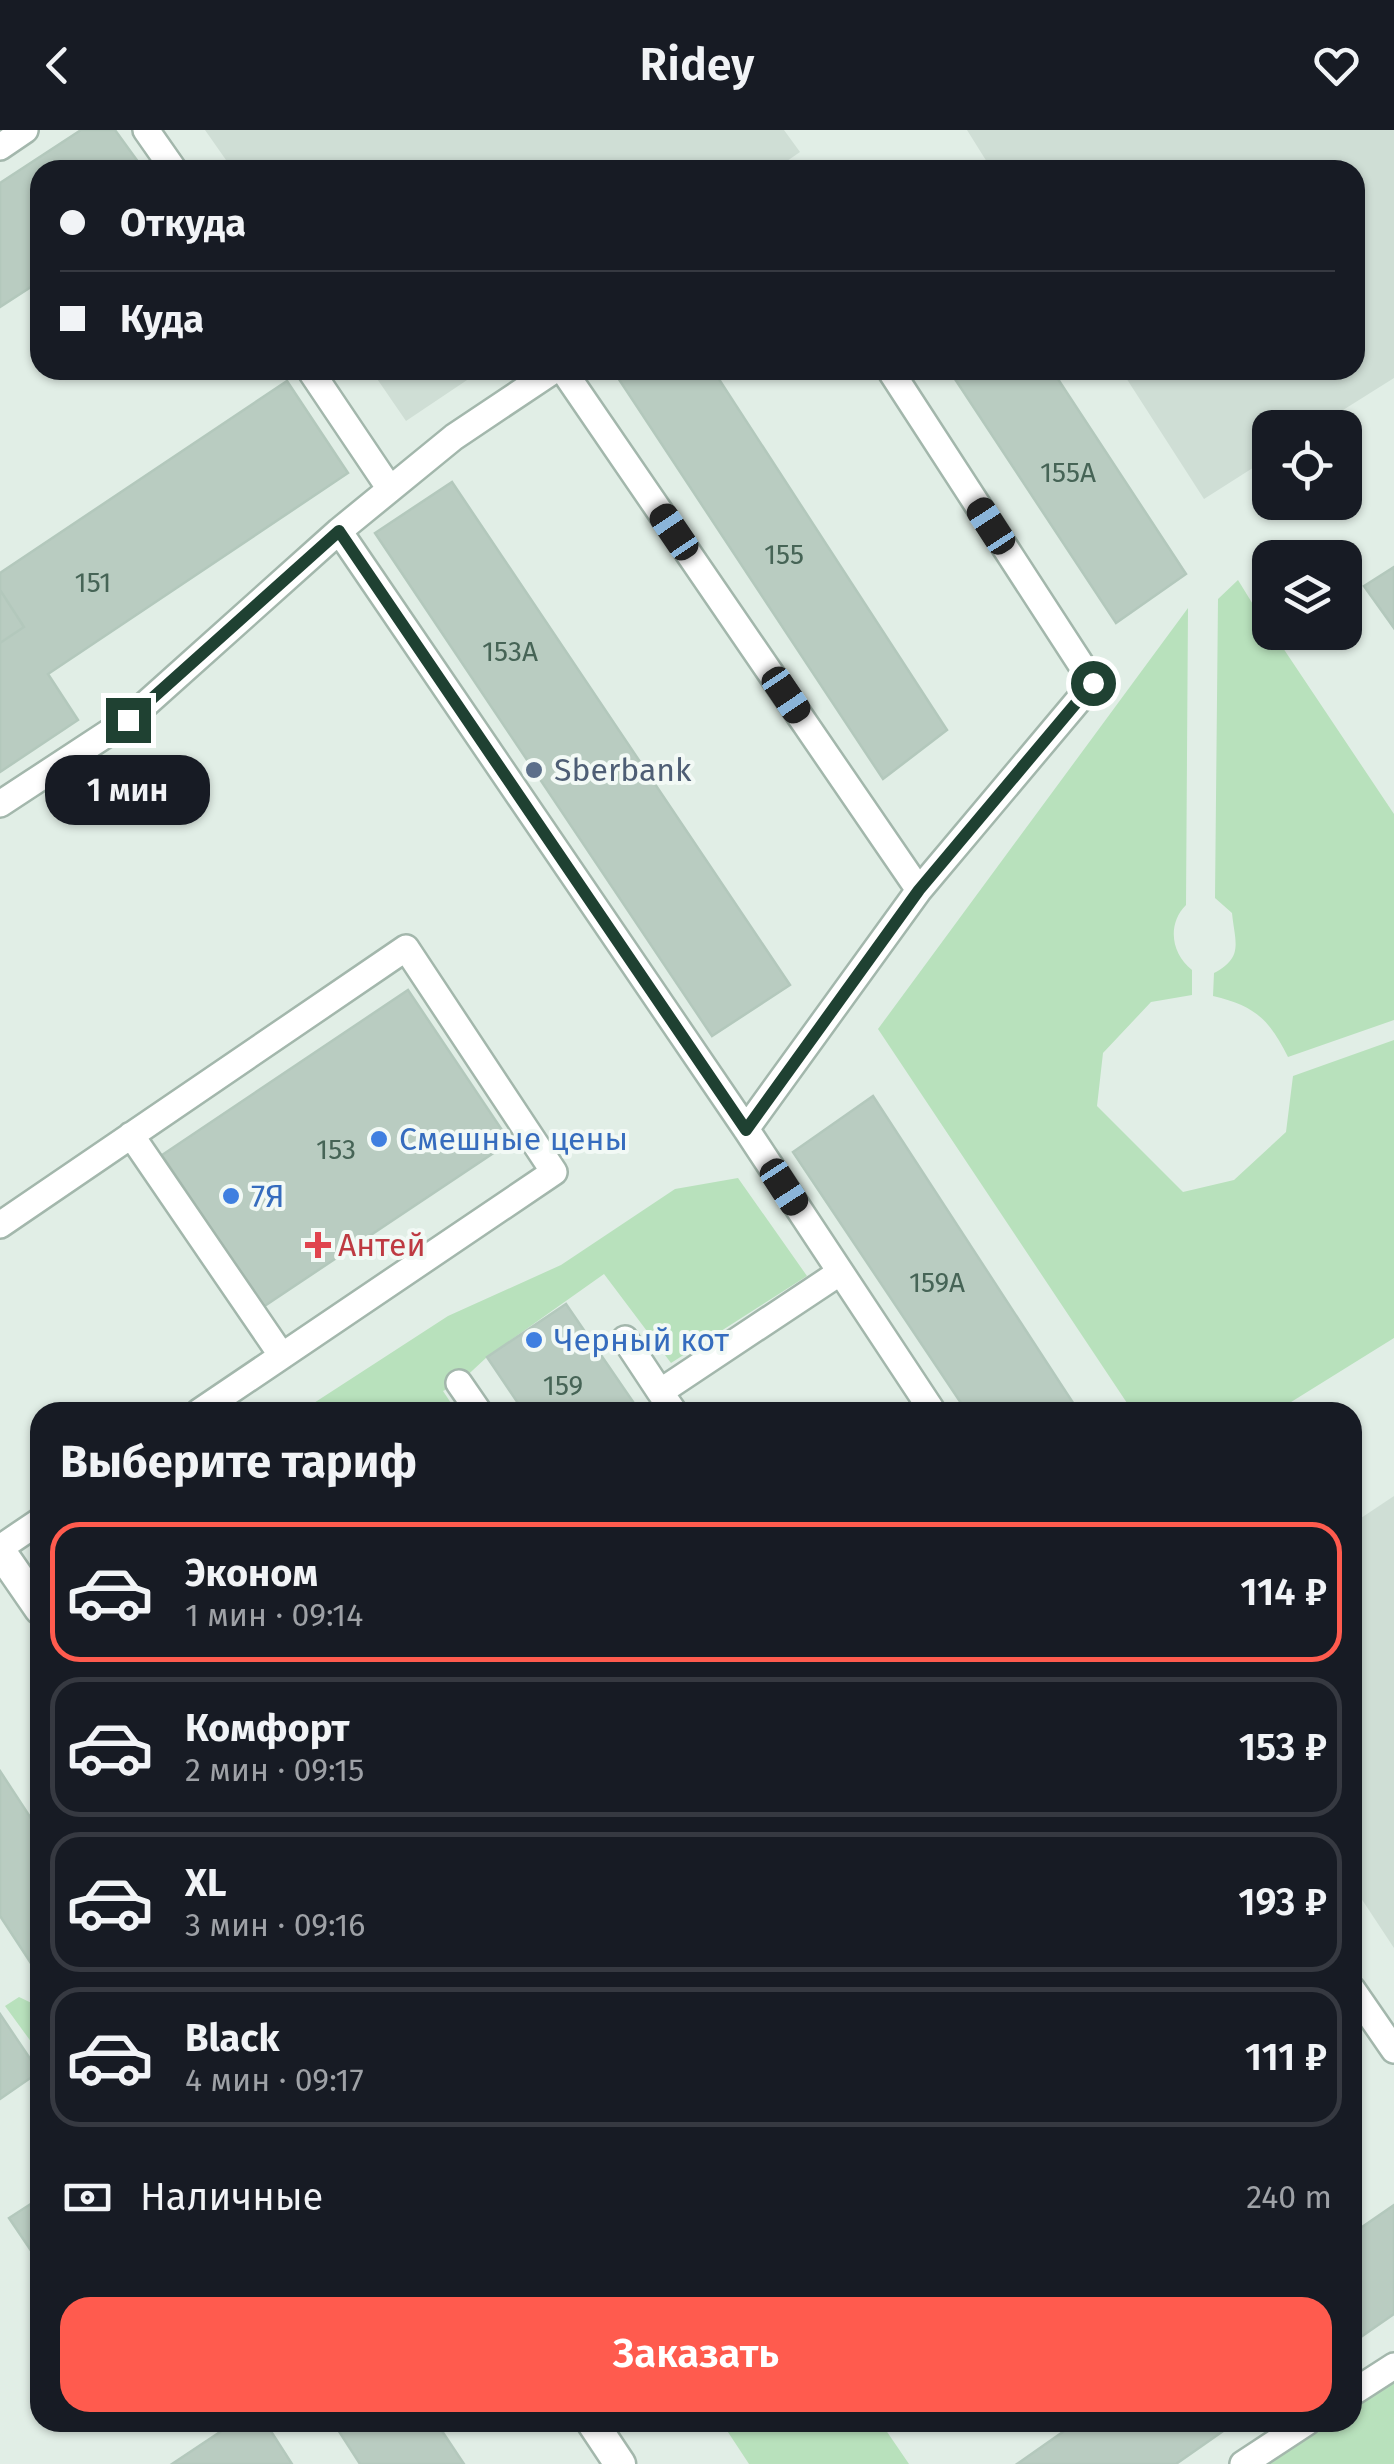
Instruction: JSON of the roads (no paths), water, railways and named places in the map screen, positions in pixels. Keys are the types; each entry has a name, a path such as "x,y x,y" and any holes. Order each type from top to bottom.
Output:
{"street":[{"path":"0,1549 30,1595"},
{"path":"599,2432 620,2464"}],"lane":[{"path":"0,147 25,130"},
{"path":"146,130 167,160"},
{"path":"317,380 390,489"},
{"path":"0,804 128,720 339,531 454,438 539,380"},
{"path":"570,380 919,890"},
{"path":"746,1130 919,890 1093,683 896,380"},
{"path":"339,531 926,1402"},
{"path":"0,1225 406,948 554,1172 214,1402"},
{"path":"131,1135 282,1356"},
{"path":"625,1339 667,1402 839,1272"},
{"path":"459,1384 472,1402"},
{"path":"0,1549 30,1527"},
{"path":"1362,2011 1394,2050"},
{"path":"1362,2387 1394,2366"},
{"path":"1243,2464 1292,2432"}],"place":[{"name":"Sberbank","path":"534,770"},
{"name":"Смешные цены","path":"379,1139"},
{"name":"7Я","path":"231,1196"},
{"name":"Антей","path":"318,1245"},
{"name":"Черный кот","path":"534,1340"}]}
